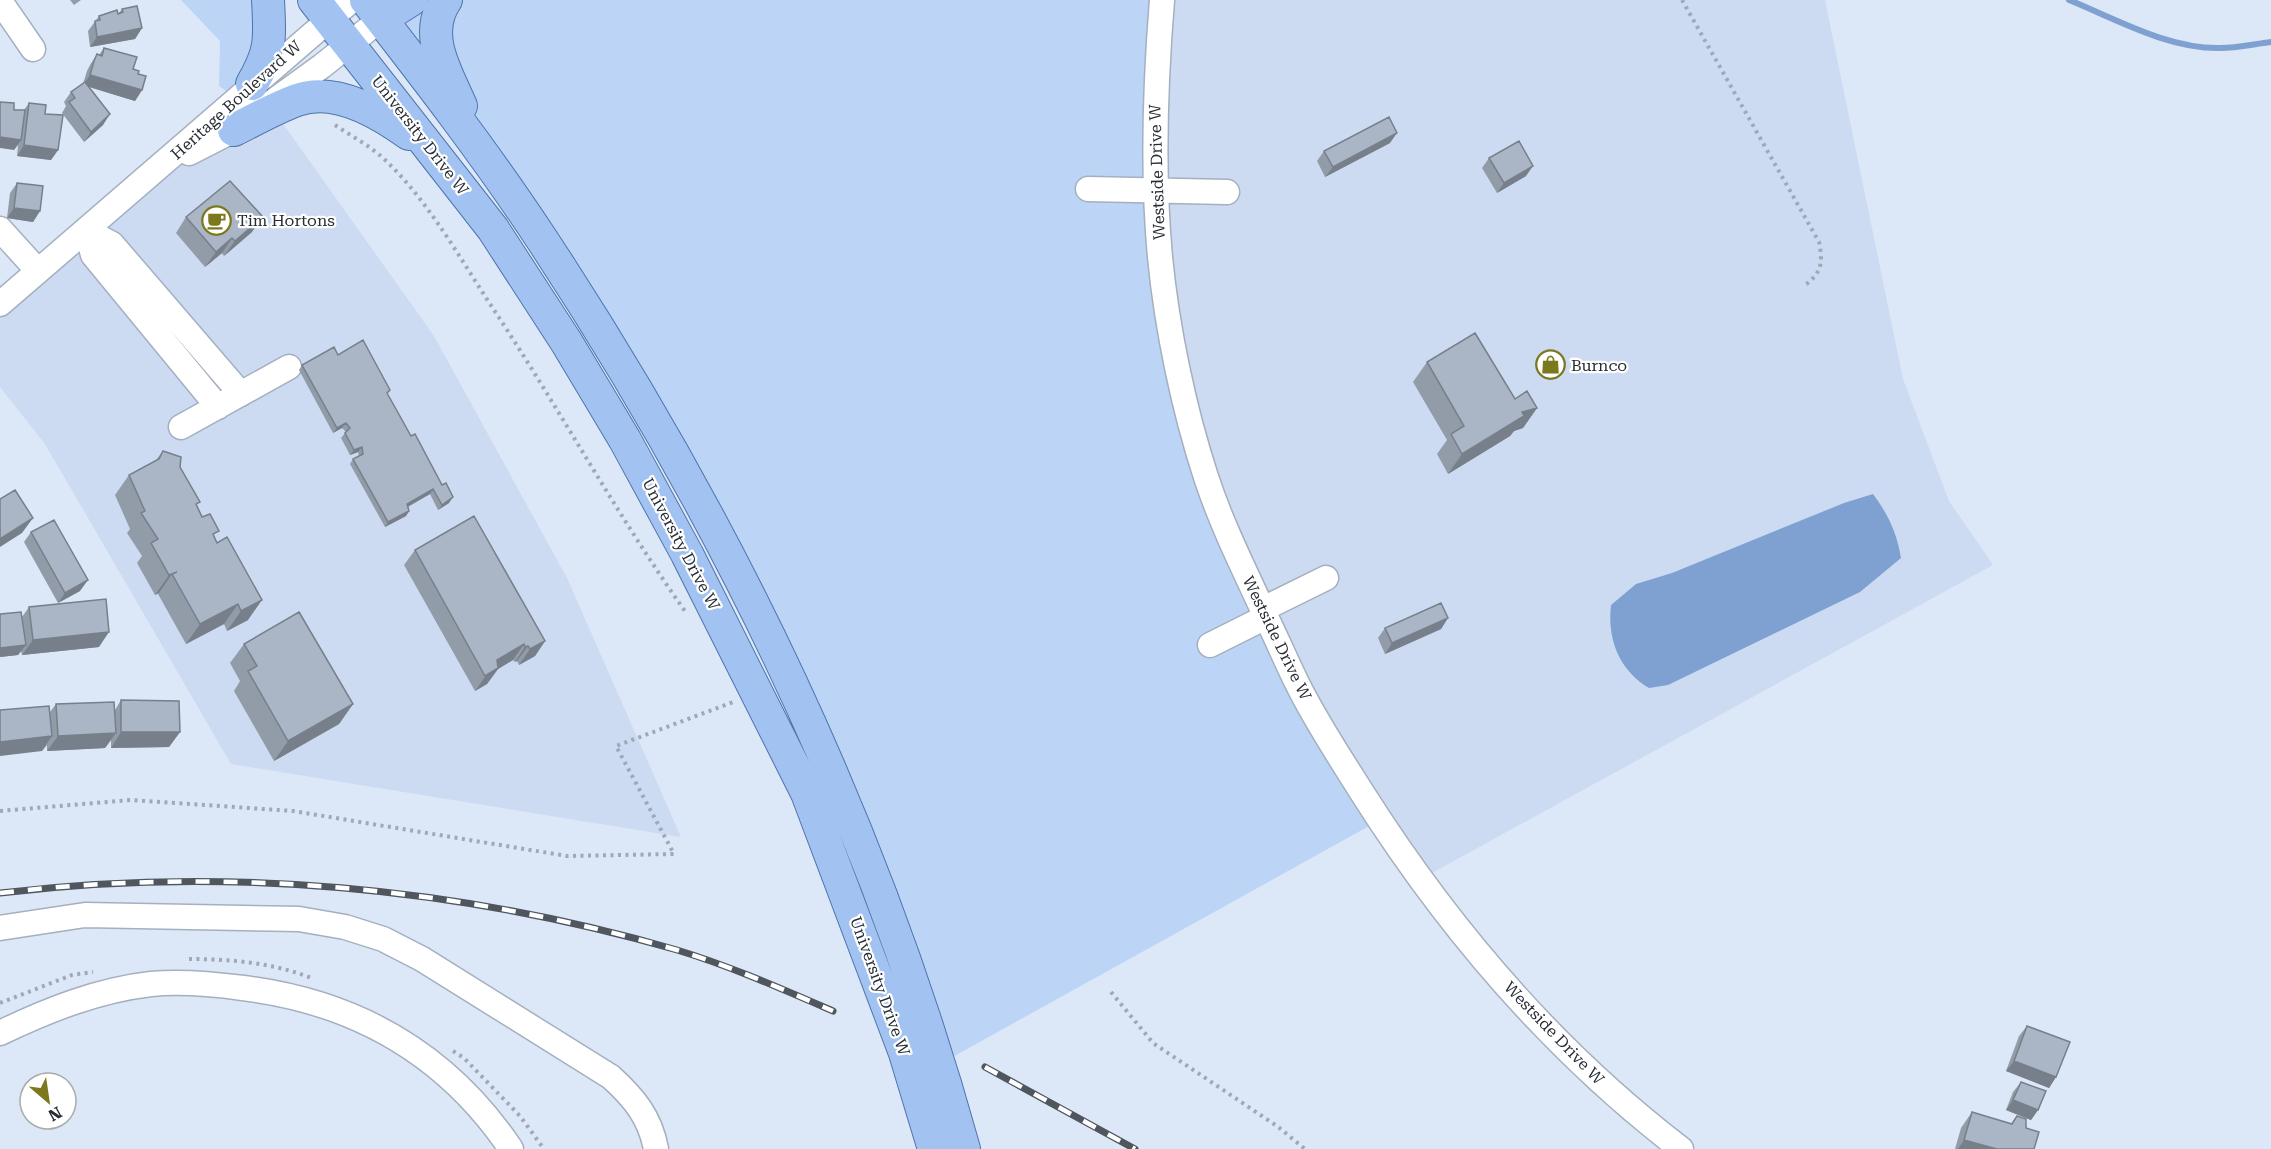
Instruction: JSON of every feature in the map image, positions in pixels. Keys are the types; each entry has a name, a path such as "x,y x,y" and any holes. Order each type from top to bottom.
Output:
{"main road":[{"path":"252,84 264,64 270,45 268,0"},
{"path":"369,6 411,0"},
{"path":"446,0 436,21 435,37 439,56 483,157"},
{"name":"University Drive W","path":"369,6 540,237 647,407 695,490 749,594 879,885 922,1009 964,1149"},
{"name":"University Drive W","path":"337,19 431,150 493,229 567,343 626,441 742,660 807,793 842,881 905,1053 934,1149"},
{"path":"234,130 299,99 332,98 372,111 391,121 431,150"}],"street":[{"name":"Westside Drive W","path":"1162,0 1154,122 1155,190 1160,260 1188,410 1206,477 1234,550 1298,685 1337,753 1380,820 1470,944 1581,1064 1640,1118 1681,1149"},
{"path":"0,1 33,49"},
{"path":"337,19 369,6"},
{"name":"Heritage Boulevard W","path":"0,304 144,182 252,84 337,19"},
{"name":"Heritage Boulevard W","path":"144,182 190,153 234,130 337,19"},
{"path":"1088,189 1227,192"},
{"path":"0,229 38,271"},
{"path":"87,231 112,244 241,394"},
{"path":"87,231 93,255 218,407"},
{"path":"181,427 290,367"},
{"path":"1210,645 1326,578"},
{"path":"0,928 85,915 299,919 345,927 383,939 422,959 611,1077 634,1098 650,1123 656,1149"},
{"path":"0,1033 42,1013 91,996 152,984 218,985 271,991 315,1001 354,1016 392,1035 427,1058 461,1087 497,1128 511,1149"}],"path":[{"path":"1682,0 1819,242 1823,261 1816,276 1805,285"},
{"path":"325,119 383,158 406,183 441,230 538,376 651,563 689,617"},
{"path":"732,692 741,711"},
{"path":"0,811 130,800 293,811 567,856 674,854 616,746 736,701"},
{"path":"1111,992 1153,1042 1277,1126 1305,1149"}],"shaded area":[{"path":"181,0 257,0 253,61 229,93 219,86 220,41"},
{"path":"396,0 1162,0 1155,190 1206,477 1380,820 940,1064 695,490 381,19"},
{"path":"1162,0 1825,0 1903,379 1949,501 1993,565 1421,879 1380,820 1234,550 1160,260"},
{"path":"259,90 434,336 567,578 681,837 231,764 45,444 0,387 0,304"},
{"path":"1873,494 1891,524 1901,558 1860,592 1668,685 1649,688 1639,681 1623,663 1613,641 1611,605 1636,584 1672,573 1844,503"}],"building":[{"path":"137,6 142,28 97,37 95,21 100,20 99,16 117,10 118,14 123,12 122,9"},
{"path":"104,48 137,57 133,69 139,71 138,74 146,76 142,90 90,75 97,54 102,56"},
{"path":"85,82 110,114 91,132 69,102 75,98 71,92"},
{"path":"0,102 14,103 14,110 25,110 21,140 0,137"},
{"path":"29,103 46,105 45,114 63,115 58,150 24,145"},
{"path":"1389,117 1397,133 1333,167 1324,151"},
{"path":"1519,141 1533,166 1504,183 1489,158"},
{"name":"Tim Hortons","path":"230,181 263,217 235,241 232,238 216,252 186,217"},
{"path":"17,183 43,186 40,211 14,208"},
{"path":"1475,333 1515,399 1527,391 1537,408 1522,412 1524,416 1462,454 1451,434 1464,426 1427,362"},
{"path":"363,340 390,390 387,393 411,436 415,434 442,485 446,483 453,497 442,505 433,489 407,504 409,511 388,522 353,459 363,454 362,447 354,450 345,433 350,428 346,423 337,428 302,365 334,347 338,355"},
{"path":"163,451 181,457 180,467 200,502 196,504 202,517 210,514 219,531 213,534 217,543 227,537 262,600 241,611 238,604 200,624 172,574 177,572 169,575 151,543 158,539 141,513 145,511 129,475 159,459"},
{"path":"15,490 33,518 0,539 0,499"},
{"path":"474,516 545,641 530,649 524,644 497,660 498,668 485,676 415,550"},
{"path":"54,520 88,580 65,593 31,532"},
{"path":"106,599 109,632 33,640 29,607"},
{"path":"1441,603 1448,618 1392,643 1385,628"},
{"path":"21,612 26,645 0,648 0,614"},
{"path":"299,612 353,704 288,741 248,671 257,666 244,644"},
{"path":"121,700 179,701 180,732 121,732"},
{"path":"114,702 116,733 58,736 56,704"},
{"path":"49,706 52,736 0,742 0,710"},
{"path":"2027,1026 2070,1042 2056,1077 2014,1061"},
{"path":"2021,1082 2046,1091 2038,1110 2013,1100"},
{"path":"1972,1112 2012,1124 2017,1116 2026,1119 2026,1128 2039,1132 2034,1149 1997,1149 1964,1140"}],"waterway":[{"path":"2069,0 2143,32 2181,44 2220,48 2271,42"}],"railway":[{"path":"0,893 85,885 170,882 256,883 341,888 426,897 595,928 677,950 775,986 833,1011"},
{"path":"985,1067 1135,1149"}],"place":[{"name":"Tim Hortons","path":"216,220"},
{"name":"Burnco","path":"1550,365"}]}
